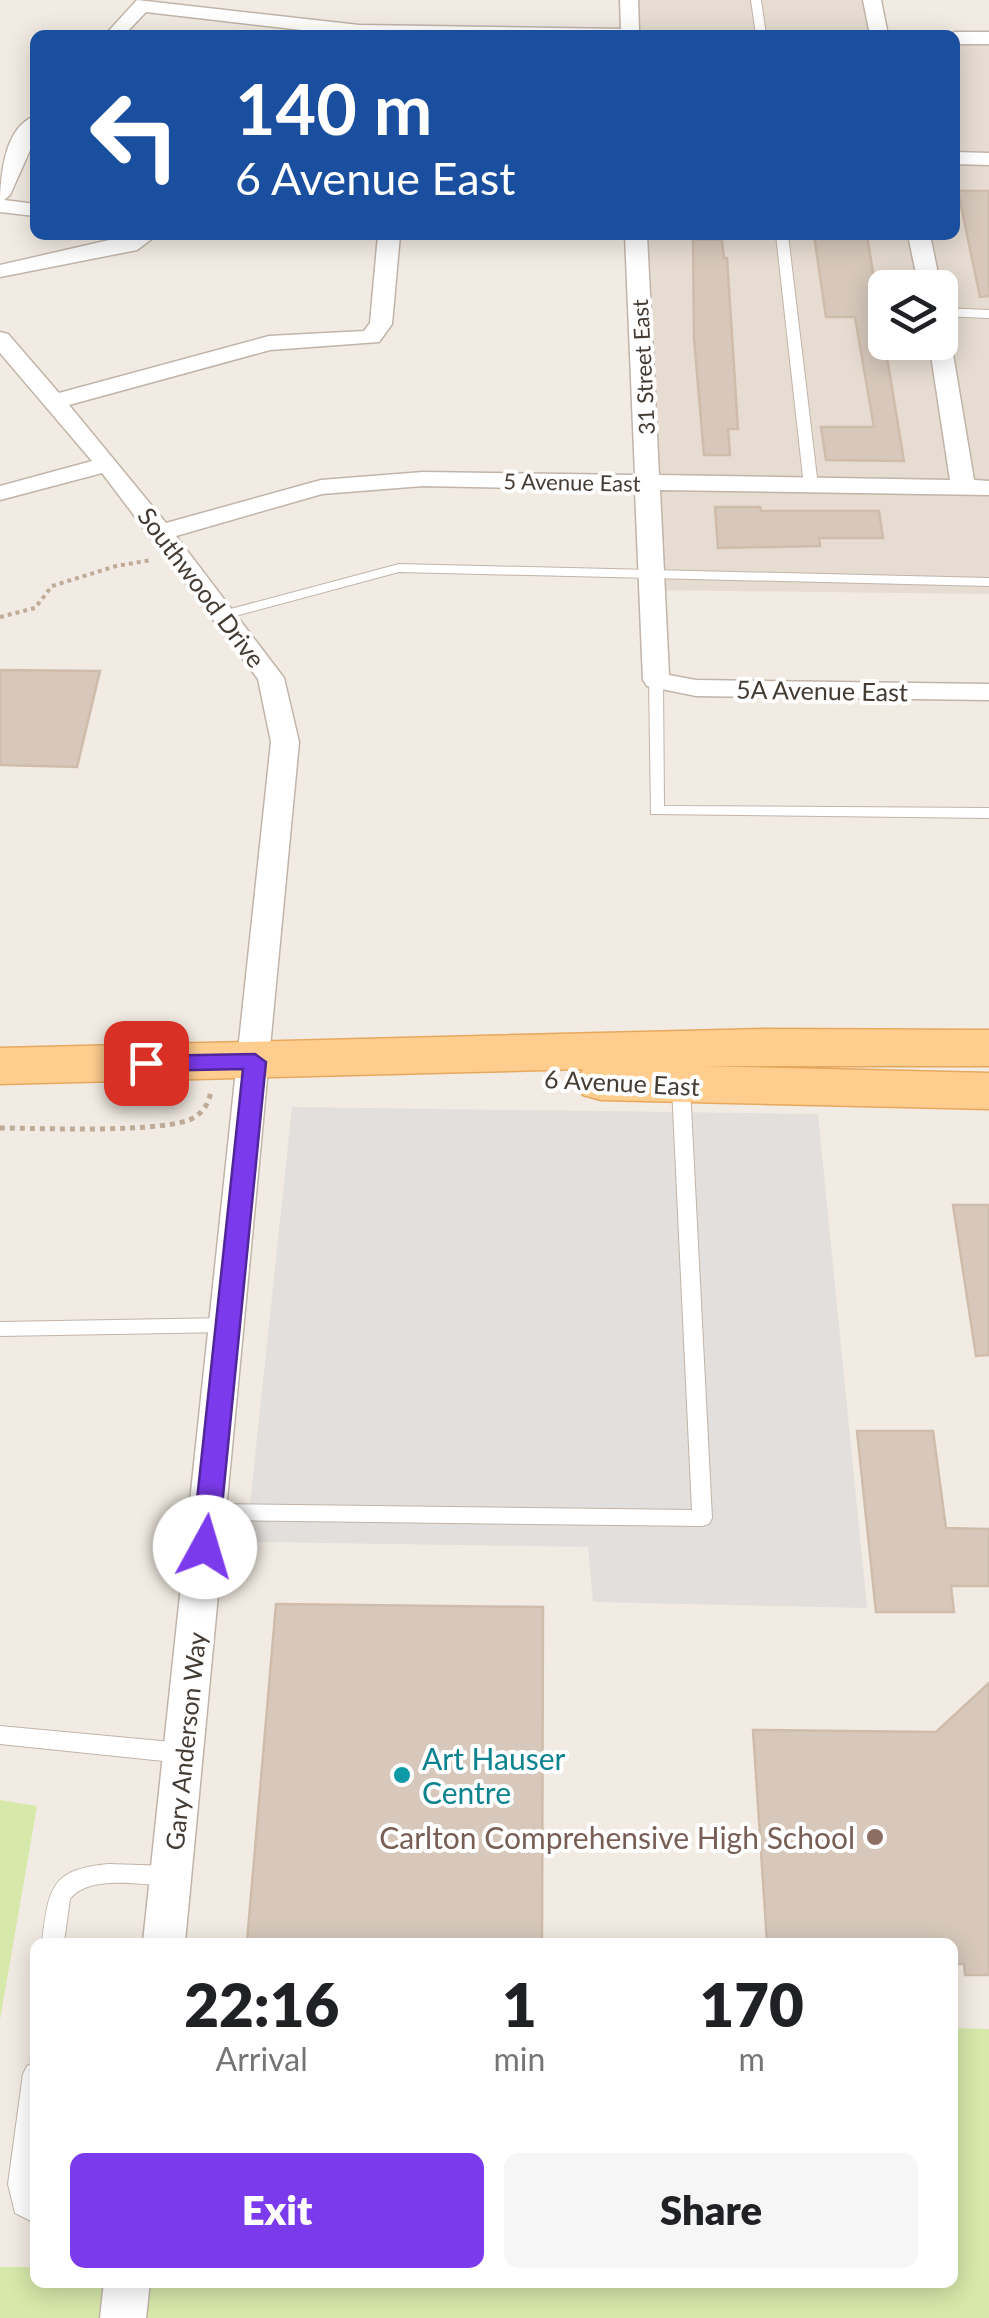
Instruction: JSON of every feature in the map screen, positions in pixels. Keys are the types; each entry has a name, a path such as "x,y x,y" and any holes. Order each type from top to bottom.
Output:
{"main road":[{"name":"6 Avenue East","path":"234,1073 755,1067 989,1048"},
{"name":"6 Avenue East","path":"0,1066 681,1087 755,1067 989,1090"}],"street":[{"path":"629,0 632,30"},
{"path":"872,0 877,30"},
{"path":"119,30 144,3 352,30"},
{"path":"960,38 989,38"},
{"path":"0,195 14,157 30,130"},
{"path":"960,158 989,158"},
{"path":"0,206 30,209"},
{"path":"0,272 138,240"},
{"path":"54,402 268,342 372,337 380,324 388,240"},
{"name":"31 Street East","path":"636,240 656,680"},
{"path":"919,240 926,270"},
{"name":"Southwood Drive","path":"0,339 108,464 160,545 224,616 271,678 285,742 234,1073"},
{"path":"943,360 963,488"},
{"path":"0,493 108,464"},
{"name":"5 Avenue East","path":"160,545 321,487 423,479 989,488"},
{"name":"5A Avenue East","path":"656,680 696,688 989,692"},
{"name":"Gary Anderson Way","path":"164,1938 228,1326 234,1073"},
{"path":"123,2318 126,2288"}],"lane":[{"path":"756,0 761,30"},
{"path":"783,240 811,486"},
{"path":"958,313 989,314"},
{"path":"224,616 399,568 989,582"},
{"path":"656,680 656,811 989,814"},
{"path":"208,1512 702,1518 681,1087"},
{"path":"0,1329 228,1326"},
{"path":"0,1735 183,1754"},
{"path":"54,1938 60,1893 69,1882 86,1876 171,1876"},
{"path":"30,2111 20,2184 24,2204 30,2208"}],"path":[{"path":"0,617 35,608 52,586 116,566 160,545"},
{"path":"0,1128 159,1126 193,1119 234,1073"}],"shaded area":[{"path":"631,0 876,0 883,30 632,30"},
{"path":"960,39 989,39 989,594 646,590 639,240 960,240"},
{"path":"292,1107 818,1114 867,1608 593,1602 588,1547 246,1542"}],"green space":[{"path":"0,1800 37,1806 0,2020"},
{"path":"958,2028 989,2029 989,2318 0,2318 0,2267 30,2267 30,2288 958,2288"}],"building":[{"path":"960,191 989,191 989,296 980,297"},
{"path":"693,240 722,240 727,258 738,429 728,429 730,455 704,455 694,338"},
{"path":"815,240 868,240 873,270 868,270 868,360 887,360 904,461 826,460 821,427 874,427 855,317 826,317"},
{"path":"715,507 879,511 883,538 819,538 820,546 718,548"},
{"path":"0,670 100,671 77,767 0,765"},
{"path":"953,1205 989,1205 989,1355 976,1356"},
{"path":"857,1431 933,1431 946,1528 989,1529 989,1586 951,1586 954,1612 876,1612"},
{"name":"Art Hauser Centre","path":"276,1604 543,1607 542,1938 247,1938"},
{"name":"Carlton Comprehensive High School","path":"989,1683 989,1975 965,1975 964,1964 958,1964 958,1938 767,1938 753,1730 936,1732"}],"place":[{"name":"Art Hauser Centre","path":"402,1775"},
{"name":"Carlton Comprehensive High School","path":"875,1837"}],"route":[{"path":"146,1063 255,1062 205,1547"}]}
